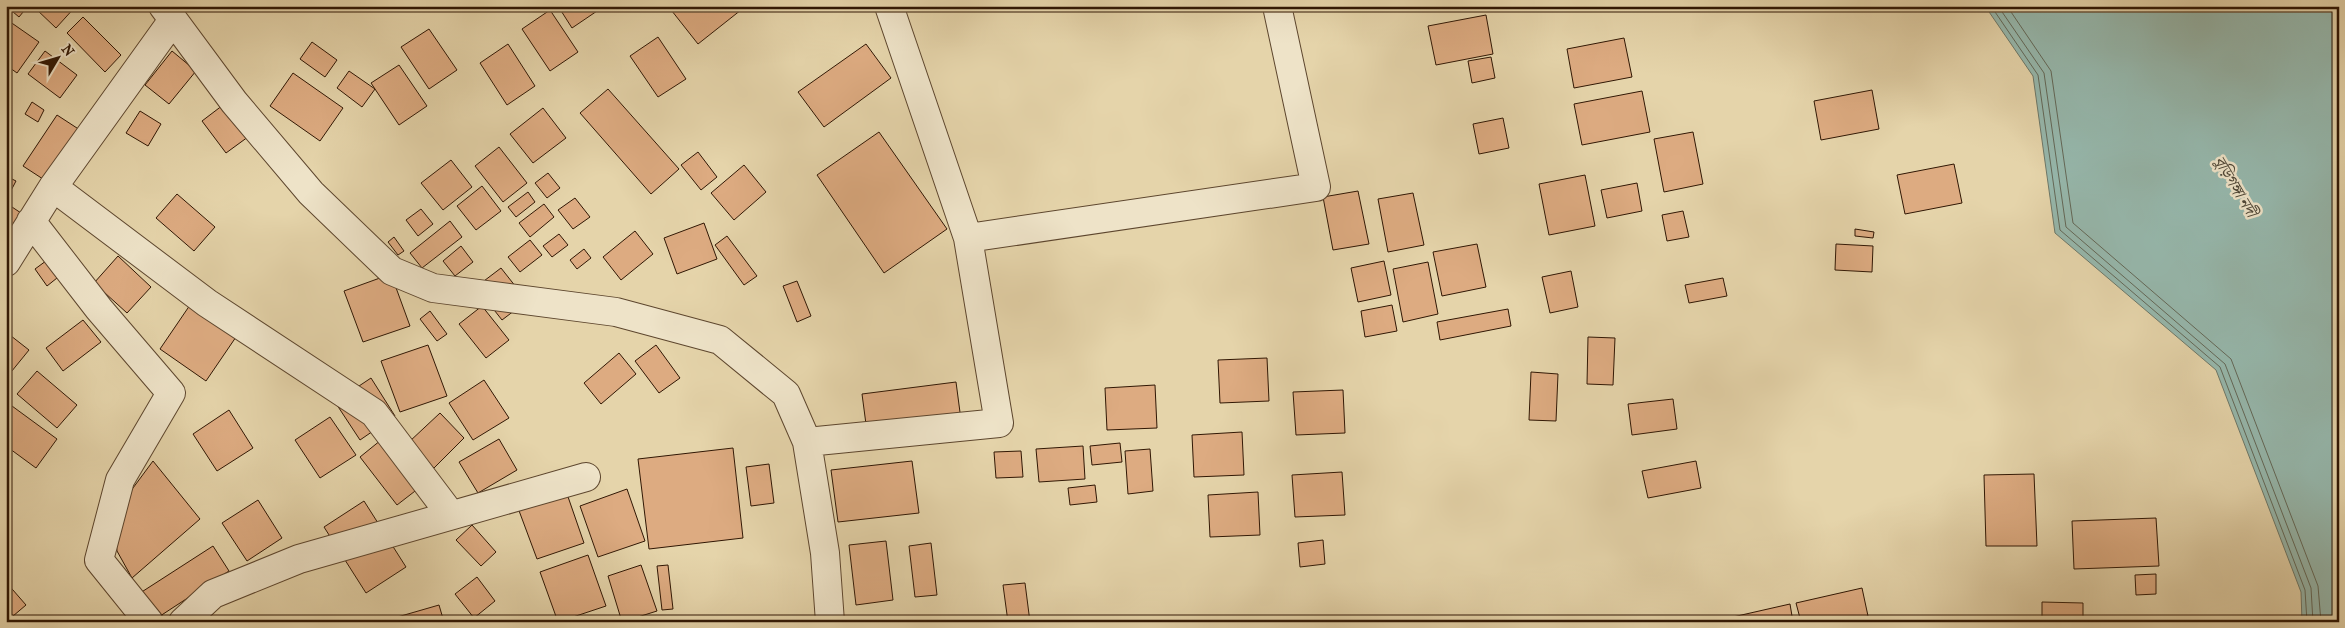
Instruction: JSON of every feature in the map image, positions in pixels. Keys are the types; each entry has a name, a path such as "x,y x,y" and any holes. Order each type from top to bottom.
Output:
{"street":[{"path":"807,442 999,423 968,238 889,6"},
{"path":"968,238 1316,187 1277,6"},
{"path":"6,262 53,187 168,13 234,102 311,193 392,271 433,288 616,312 720,340 786,394 807,442 825,553 830,622"},
{"path":"53,187 206,303 374,413 451,515"},
{"path":"31,221 99,310 171,393 120,480 98,560 149,622"},
{"path":"183,622 213,594 299,559 586,477"}],"water":[{"name":"বুড়িগঙ্গা নদী","path":"1985,6 2339,6 2339,622 2302,622 2301,592 2216,370 2055,233 2033,76"}],"building":[{"path":"6,6 28,6 19,17"},
{"path":"37,6 76,6 56,28 35,8"},
{"path":"558,6 599,6 600,9 572,28"},
{"path":"668,6 746,6 698,44"},
{"path":"550,10 578,52 550,71 522,29"},
{"path":"1486,15 1493,54 1436,65 1428,26"},
{"path":"83,17 121,55 105,72 67,33"},
{"path":"6,19 39,42 17,73 6,65"},
{"path":"429,29 457,70 429,89 401,47"},
{"path":"658,37 686,79 658,97 630,56"},
{"path":"1624,38 1632,77 1574,88 1567,49"},
{"path":"312,42 337,60 325,77 300,59"},
{"path":"508,44 535,86 507,105 480,63"},
{"path":"866,44 891,78 824,127 798,92"},
{"path":"45,51 77,75 60,98 28,74"},
{"path":"172,51 196,71 169,104 145,85"},
{"path":"1491,57 1495,78 1472,83 1468,61"},
{"path":"399,65 427,106 399,125 371,83"},
{"path":"349,71 375,89 362,107 337,88"},
{"path":"293,73 343,108 320,141 270,106"},
{"path":"608,89 679,169 651,194 580,113"},
{"path":"1872,90 1879,129 1821,140 1814,101"},
{"path":"1642,91 1650,132 1582,145 1574,104"},
{"path":"32,102 44,110 38,122 25,114"},
{"path":"227,102 252,134 226,153 202,121"},
{"path":"543,108 566,138 533,163 510,134"},
{"path":"140,111 161,124 148,146 126,133"},
{"path":"57,115 80,130 46,181 23,166"},
{"path":"1503,118 1509,148 1479,154 1473,124"},
{"path":"879,132 947,229 884,273 817,175"},
{"path":"1693,132 1703,184 1664,192 1654,139"},
{"path":"499,147 527,183 503,202 475,166"},
{"path":"698,152 717,177 701,190 681,165"},
{"path":"451,160 472,187 443,210 421,183"},
{"path":"1954,164 1962,203 1905,214 1897,175"},
{"path":"744,165 766,192 734,220 711,193"},
{"path":"548,173 560,188 547,198 535,183"},
{"path":"1585,175 1595,226 1549,235 1539,184"},
{"path":"6,176 16,181 6,200"},
{"path":"1637,183 1642,211 1607,218 1601,190"},
{"path":"482,186 501,211 476,230 457,206"},
{"path":"1358,191 1369,244 1333,250 1323,197"},
{"path":"528,192 535,202 516,217 508,207"},
{"path":"1413,193 1424,245 1388,252 1378,199"},
{"path":"177,194 215,227 194,251 156,218"},
{"path":"575,198 590,217 573,229 558,210"},
{"path":"544,204 554,217 530,237 519,223"},
{"path":"9,205 24,215 6,241 6,209"},
{"path":"421,209 433,224 418,236 406,220"},
{"path":"1683,211 1689,237 1667,241 1662,215"},
{"path":"450,221 462,237 422,268 410,253"},
{"path":"704,223 717,259 677,274 664,238"},
{"path":"1855,229 1874,232 1873,238 1855,236"},
{"path":"635,231 653,254 621,280 603,257"},
{"path":"559,234 568,245 552,257 543,246"},
{"path":"727,236 757,276 744,285 715,245"},
{"path":"394,237 404,251 398,255 388,242"},
{"path":"530,240 542,255 520,272 508,257"},
{"path":"1477,244 1486,287 1442,296 1433,252"},
{"path":"1836,244 1873,246 1872,272 1835,270"},
{"path":"461,246 473,262 455,276 443,261"},
{"path":"584,249 591,258 577,269 570,260"},
{"path":"118,256 151,287 127,313 94,283"},
{"path":"50,258 62,274 47,286 35,269"},
{"path":"1384,261 1391,295 1358,302 1351,268"},
{"path":"1428,262 1438,314 1403,322 1393,269"},
{"path":"501,268 527,301 502,320 476,287"},
{"path":"1571,271 1578,307 1550,313 1542,277"},
{"path":"391,274 410,326 363,342 344,291"},
{"path":"1723,278 1727,296 1689,303 1685,285"},
{"path":"797,281 811,316 797,322 783,286"},
{"path":"190,305 236,337 206,381 160,349"},
{"path":"1392,305 1397,331 1365,337 1361,311"},
{"path":"482,306 509,340 486,358 459,324"},
{"path":"1508,309 1511,326 1440,340 1437,322"},
{"path":"430,311 447,334 437,341 420,319"},
{"path":"83,320 101,342 63,371 46,348"},
{"path":"6,332 29,350 7,377 6,376"},
{"path":"1588,337 1615,338 1613,385 1587,384"},
{"path":"428,345 447,396 400,412 381,361"},
{"path":"656,345 680,378 659,393 635,361"},
{"path":"619,353 636,374 601,404 584,383"},
{"path":"1267,358 1269,401 1220,403 1218,360"},
{"path":"37,371 77,405 57,428 17,394"},
{"path":"1531,372 1558,374 1556,421 1529,420"},
{"path":"371,378 395,416 360,440 335,402"},
{"path":"484,380 509,418 473,440 449,403"},
{"path":"956,382 963,435 869,447 862,394"},
{"path":"1155,385 1157,428 1107,430 1105,388"},
{"path":"1343,390 1345,433 1296,435 1293,392"},
{"path":"1673,399 1677,429 1632,435 1628,404"},
{"path":"12,406 57,439 36,468 6,446 6,414"},
{"path":"229,410 253,448 217,471 193,434"},
{"path":"440,413 464,438 434,468 409,442"},
{"path":"330,417 356,455 320,478 295,440"},
{"path":"1242,432 1244,475 1194,477 1192,435"},
{"path":"499,439 517,470 478,493 459,462"},
{"path":"381,440 419,488 397,505 360,457"},
{"path":"1120,443 1122,462 1092,465 1090,446"},
{"path":"1083,446 1085,479 1039,482 1036,449"},
{"path":"733,448 743,538 649,549 638,459"},
{"path":"1150,449 1153,491 1128,494 1125,451"},
{"path":"1021,451 1023,477 996,478 994,452"},
{"path":"153,461 200,519 132,578 117,551 113,515"},
{"path":"912,461 919,513 838,522 831,470"},
{"path":"1696,461 1701,488 1648,498 1642,471"},
{"path":"769,464 774,503 751,506 746,467"},
{"path":"1342,472 1345,515 1295,517 1292,475"},
{"path":"2034,474 2037,546 1986,546 1984,475"},
{"path":"1095,485 1097,502 1070,505 1068,488"},
{"path":"627,489 645,541 598,557 580,506"},
{"path":"566,491 584,543 537,559 518,508"},
{"path":"1258,492 1260,535 1210,537 1208,495"},
{"path":"258,500 282,538 247,561 222,523"},
{"path":"364,501 406,567 366,593 324,527"},
{"path":"2156,518 2159,566 2074,569 2072,521"},
{"path":"472,525 496,552 481,566 456,540"},
{"path":"1323,540 1325,564 1300,567 1298,543"},
{"path":"886,541 893,600 856,605 849,545"},
{"path":"931,543 937,595 915,597 909,546"},
{"path":"213,546 229,571 154,620 137,595"},
{"path":"588,555 606,606 558,622 540,572"},
{"path":"641,565 657,611 622,622 608,576"},
{"path":"668,565 673,609 662,610 657,566"},
{"path":"2156,574 2156,594 2136,595 2135,575"},
{"path":"477,577 495,601 474,618 455,594"},
{"path":"6,582 26,605 6,622"},
{"path":"1025,583 1030,622 1008,622 1003,585"},
{"path":"1862,588 1868,616 1843,622 1801,622 1796,603"},
{"path":"2042,602 2083,603 2083,622 2042,622"},
{"path":"1790,604 1793,622 1725,622 1724,619"},
{"path":"439,605 444,622 395,622 394,618"},
{"path":"779,617 780,622 740,622 740,621"}]}
